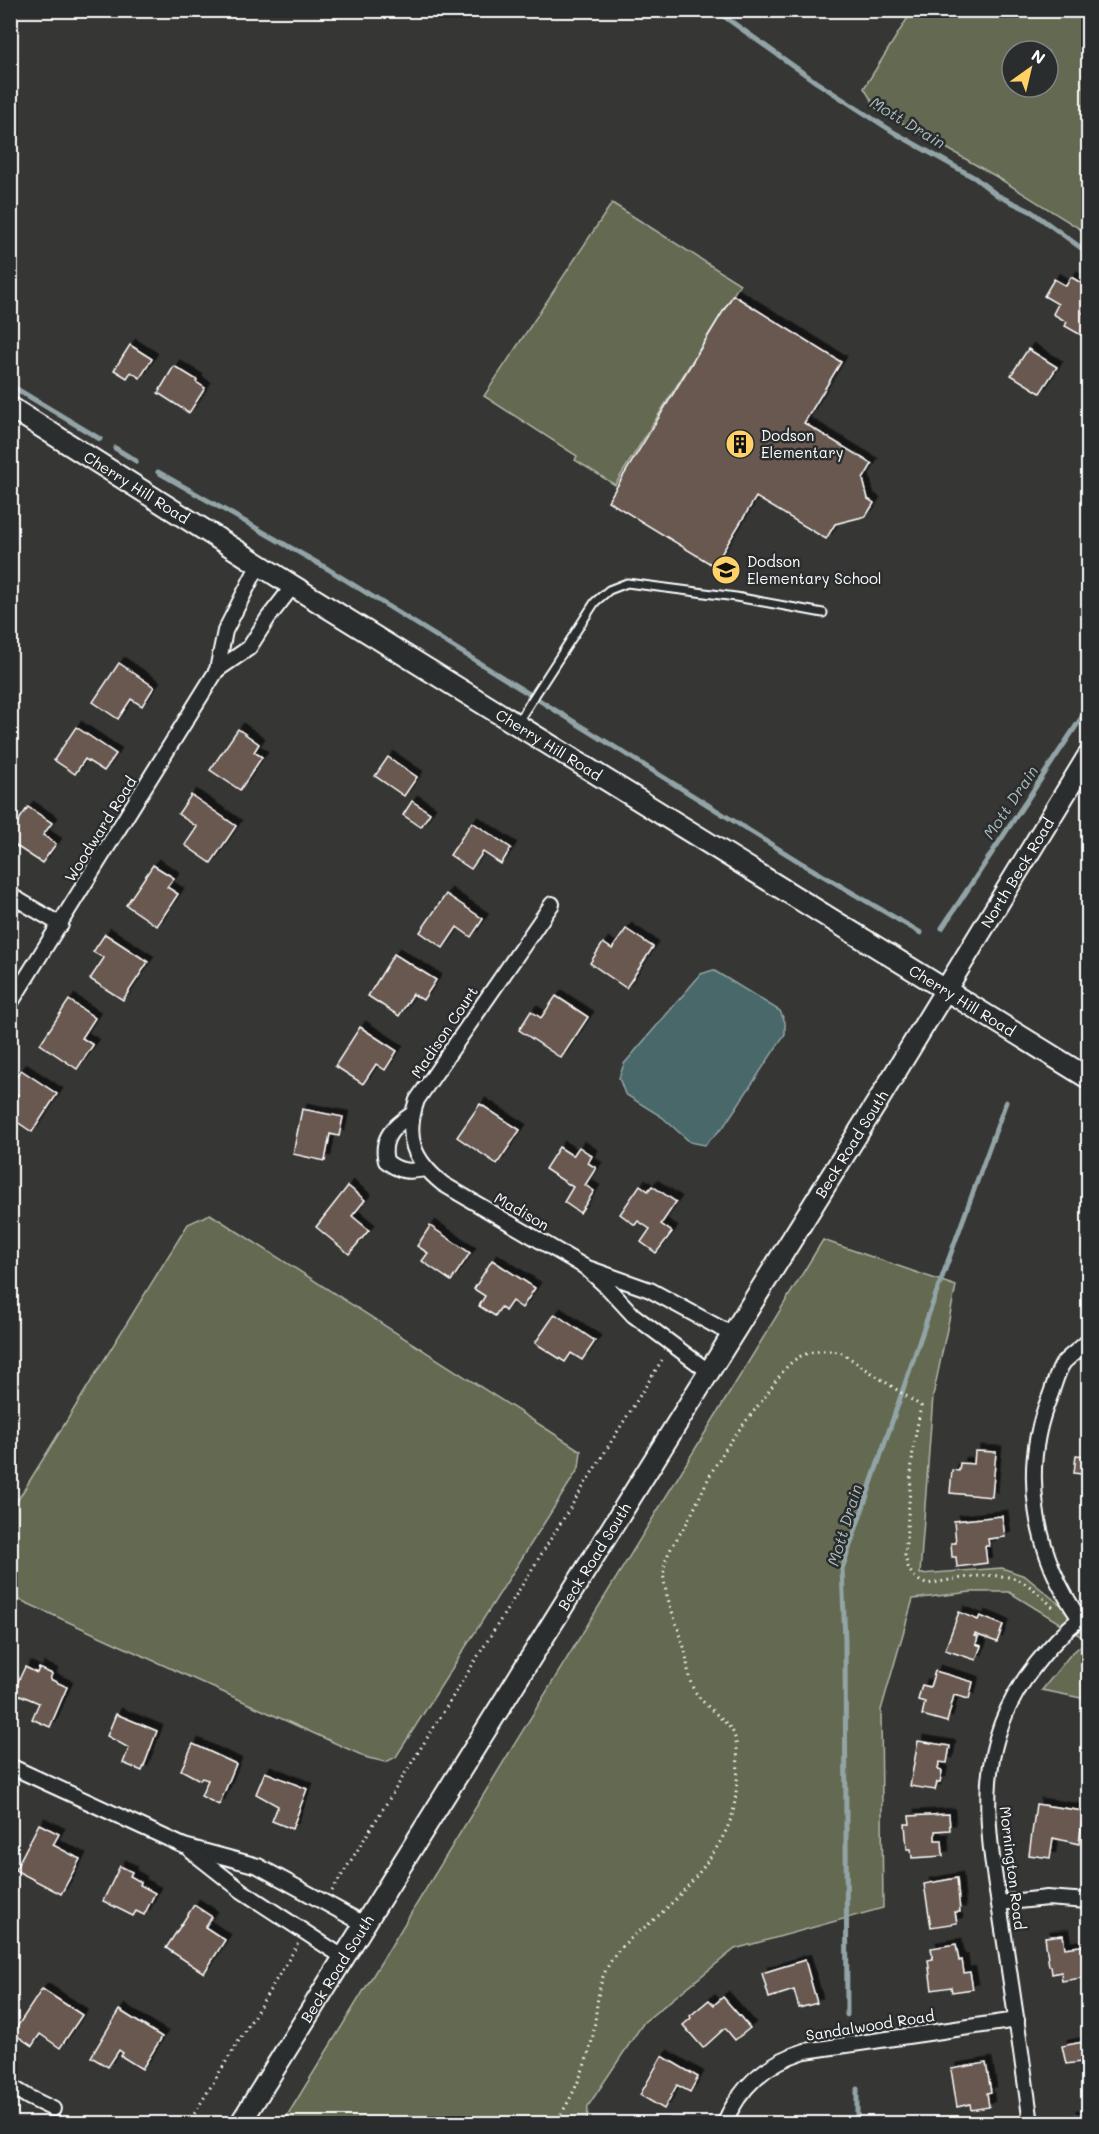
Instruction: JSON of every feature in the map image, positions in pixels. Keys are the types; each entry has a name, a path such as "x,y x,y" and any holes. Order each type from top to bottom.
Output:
{"main road":[{"name":"Cherry Hill Road","path":"10,408 293,586 1089,1078"},
{"name":"North Beck Road","path":"946,989 1089,756"},
{"name":"Beck Road South","path":"240,2124 946,989"}],"street":[{"name":"Woodward Road","path":"10,1004 217,670 225,631 259,564"},
{"name":"Woodward Road","path":"217,670 249,648 268,618 293,586"},
{"path":"10,895 61,925"},
{"name":"Madison Court","path":"443,1184 418,1159 413,1146 412,1114 417,1100 552,904"},
{"path":"412,1114 400,1122 383,1145 386,1161 394,1168 407,1172 426,1168"},
{"name":"Madison","path":"443,1184 585,1267 650,1290 731,1334"},
{"name":"Madison","path":"585,1267 633,1314 708,1371"},
{"path":"1081,1618 1064,1596 1050,1568 1035,1507 1034,1472 1036,1444 1042,1417 1063,1363 1089,1341"},
{"name":"Mornington Road","path":"1031,2124 987,1808 989,1774 995,1741 1006,1711 1028,1674 1050,1647 1081,1618"},
{"path":"10,1766 184,1846 258,1866 364,1924"},
{"path":"184,1846 242,1891 343,1958"},
{"path":"999,1902 1047,1898 1089,1901"},
{"name":"Sandalwood Road","path":"724,2124 738,2095 751,2080 772,2064 792,2055 805,2051 1017,2020"},
{"path":"10,2086 53,2109"}],"lane":[{"path":"517,723 595,602 609,590 627,583 736,597 823,613"}],"path":[{"path":"554,2124 590,2047 606,1968 628,1938 669,1905 698,1873 721,1841 732,1812 737,1776 733,1731 698,1698 691,1684 685,1650 664,1583 663,1569 667,1556 721,1455 792,1362 814,1352 836,1352 852,1358 921,1406 913,1449 905,1556 907,1568 916,1580 926,1584 993,1575 1009,1576 1023,1582 1061,1614 1081,1618"},
{"path":"331,1893 662,1360"},
{"path":"188,2124 303,1938"}],"green space":[{"path":"912,11 1088,11 1088,234 997,177 876,108 864,88"},
{"path":"612,203 740,284 615,485 575,460 577,456 484,396"},
{"path":"210,1214 581,1451 579,1468 396,1757 386,1762 368,1758 11,1596 11,1511 188,1224"},
{"path":"823,1240 956,1286 933,1396 920,1574 1002,1568 1025,1576 1058,1603 1088,1620 1088,1707 1081,1698 1042,1690 1070,1655 1087,1640 1009,1592 971,1592 913,1599 881,1710 883,1908 735,1949 644,2022 588,2106 587,2123 282,2124"}],"water":[{"path":"713,970 780,1011 785,1022 785,1034 724,1126 705,1145 690,1142 662,1117 625,1094 619,1078 624,1064 701,974"}],"building":[{"path":"1071,277 1088,287 1088,304 1083,313 1088,316 1088,339 1065,326 1067,322 1053,314 1058,304 1044,296 1054,279 1066,286"},
{"name":"Dodson Elementary","path":"733,295 841,362 804,423 872,464 863,479 868,499 874,503 866,516 835,524 826,539 756,497 714,566 608,501"},
{"path":"130,345 152,359 140,378 131,372 127,378 114,370"},
{"path":"1028,349 1057,367 1040,393 1011,375"},
{"path":"174,366 197,380 196,382 205,388 189,413 158,393"},
{"path":"119,663 154,687 142,706 131,699 118,719 93,702"},
{"path":"76,727 116,754 104,771 85,759 75,774 54,760"},
{"path":"238,729 259,744 254,752 262,757 240,790 210,770"},
{"path":"388,757 417,777 404,796 375,776"},
{"path":"191,795 236,826 211,863 185,845 197,827 178,814"},
{"path":"412,801 430,813 421,827 403,815"},
{"path":"28,807 52,823 43,835 56,844 42,863 10,842 10,833"},
{"path":"472,822 511,848 501,864 483,852 471,869 450,855"},
{"path":"153,865 174,878 167,887 178,894 157,926 126,905"},
{"path":"446,894 483,919 471,937 457,927 443,948 420,932"},
{"path":"626,929 653,947 626,988 590,963 603,943 612,949"},
{"path":"105,934 148,962 123,1000 90,979 104,958 93,952"},
{"path":"394,954 436,980 423,1000 413,994 399,1016 368,996"},
{"path":"556,996 588,1017 561,1058 519,1030 531,1011 541,1018"},
{"path":"69,1000 95,1018 82,1038 93,1045 77,1069 40,1044"},
{"path":"360,1027 397,1051 385,1070 376,1064 363,1084 335,1066"},
{"path":"21,1070 57,1094 32,1132 10,1117 10,1106 18,1095 10,1090 10,1086"},
{"path":"480,1104 520,1130 497,1164 457,1137"},
{"path":"302,1109 343,1117 339,1136 330,1134 325,1161 293,1154"},
{"path":"559,1147 573,1156 579,1147 592,1156 588,1163 596,1168 585,1185 594,1191 580,1213 564,1202 573,1187 545,1169"},
{"path":"640,1185 648,1191 652,1186 676,1202 661,1224 672,1232 656,1253 641,1242 650,1229 638,1221 635,1225 620,1214"},
{"path":"348,1186 365,1200 352,1216 369,1230 349,1254 316,1227"},
{"path":"430,1226 470,1253 451,1281 422,1261 428,1253 417,1246"},
{"path":"492,1260 535,1288 522,1308 512,1301 505,1311 501,1307 495,1316 479,1306 485,1296 474,1289"},
{"path":"555,1314 595,1341 582,1360 571,1353 565,1362 535,1343"},
{"path":"1088,1441 1088,1475 1074,1473 1076,1455 1086,1456"},
{"path":"975,1451 996,1452 992,1497 950,1493 952,1470 959,1471 960,1463 974,1464"},
{"path":"1002,1516 1005,1537 988,1539 989,1546 985,1546 987,1563 957,1567 956,1557 952,1557 951,1543 956,1543 954,1521"},
{"path":"959,1612 978,1620 980,1616 1003,1625 997,1642 975,1634 974,1636 978,1637 976,1644 981,1646 976,1660 945,1650"},
{"path":"25,1667 37,1673 39,1668 52,1674 50,1679 67,1687 50,1727 32,1719 39,1703 13,1692"},
{"path":"935,1671 973,1682 969,1699 954,1695 947,1722 922,1715 925,1702 918,1700 922,1685 930,1687"},
{"path":"116,1714 157,1731 142,1771 123,1763 129,1748 107,1736"},
{"path":"918,1741 950,1746 947,1763 939,1762 938,1770 942,1771 940,1782 937,1782 935,1790 910,1786"},
{"path":"193,1744 236,1764 219,1805 201,1796 208,1780 202,1778 200,1780 181,1770"},
{"path":"265,1772 307,1789 292,1829 272,1821 278,1806 256,1794"},
{"path":"1036,1804 1083,1811 1079,1844 1053,1838 1050,1858 1029,1855"},
{"path":"949,1814 950,1830 935,1831 935,1840 942,1840 943,1856 912,1858 911,1849 907,1849 905,1824 910,1824 909,1816"},
{"path":"39,1824 59,1834 53,1845 80,1859 61,1894 15,1870"},
{"path":"120,1866 132,1872 130,1876 141,1882 140,1885 155,1893 144,1915 136,1911 133,1916 103,1901"},
{"path":"957,1878 960,1912 955,1912 957,1923 931,1927 924,1884"},
{"path":"194,1905 212,1917 205,1927 225,1940 204,1973 166,1948"},
{"path":"1063,1935 1065,1948 1088,1945 1088,1977 1062,1981 1061,1972 1052,1974 1045,1937"},
{"path":"956,1944 964,1973 970,1972 973,1989 952,1992 951,1987 932,1990 928,1960 933,1959 931,1948"},
{"path":"805,1960 817,2003 799,2008 794,1990 769,1998 762,1973"},
{"path":"42,1989 82,2015 60,2048 40,2034 32,2046 13,2033"},
{"path":"723,1997 750,2028 735,2040 725,2028 703,2048 683,2025 709,2000 714,2005"},
{"path":"119,2010 162,2037 142,2069 121,2056 123,2053 119,2050 108,2067 91,2057"},
{"path":"1088,2041 1088,2086 1086,2087 1081,2062 1066,2064 1062,2046"},
{"path":"662,2056 698,2077 690,2092 677,2085 664,2109 640,2095"},
{"path":"986,2063 991,2092 987,2093 989,2107 971,2110 970,2104 957,2107 951,2069"},
{"path":"1088,2114 1088,2124 1072,2124 1071,2116"},
{"path":"632,2121 663,2122 663,2124 632,2124"}],"waterway":[{"name":"Mott Drain","path":"715,10 816,82 895,133 975,178 997,195 1032,212 1088,253"},
{"path":"10,385 100,439"},
{"path":"115,448 136,461"},
{"path":"158,472 328,569 803,864 921,933"},
{"name":"Mott Drain","path":"942,928 1088,708"},
{"name":"Mott Drain","path":"847,2015 845,1641 842,1569 928,1316 1006,1102"},
{"name":"Mott Drain","path":"857,2089 857,2124"}],"place":[{"name":"Dodson Elementary","path":"740,444"},
{"name":"Dodson Elementary School","path":"726,570"}]}
